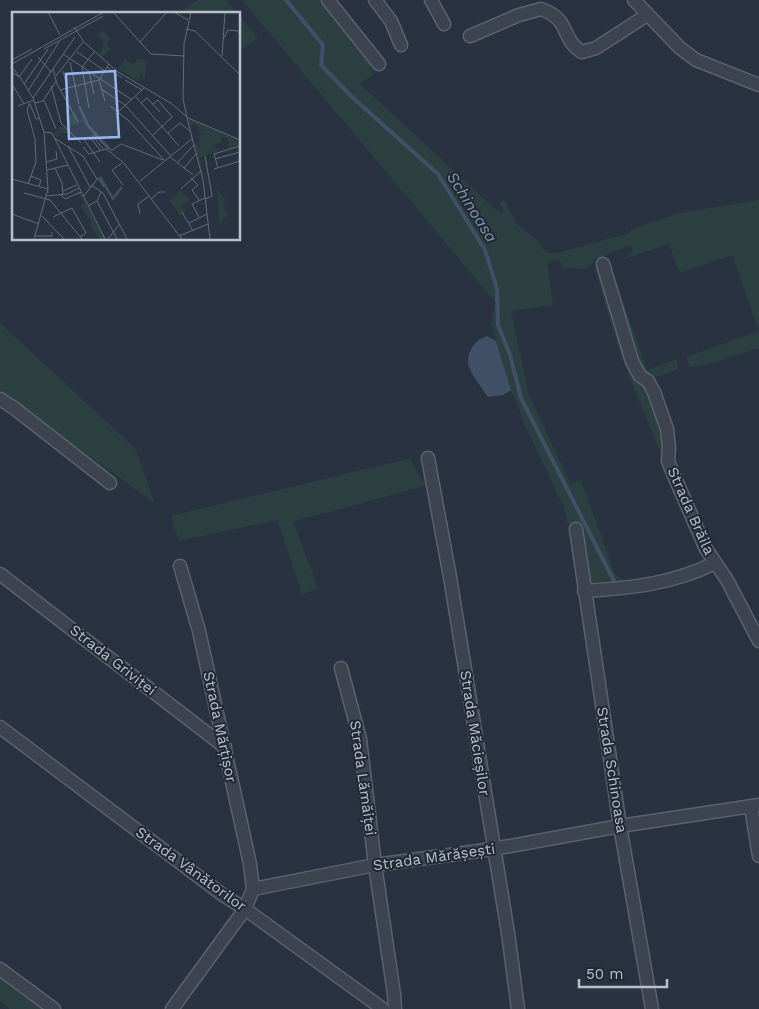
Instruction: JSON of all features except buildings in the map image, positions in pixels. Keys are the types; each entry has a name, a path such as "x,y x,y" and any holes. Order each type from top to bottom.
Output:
{"street":[{"path":"328,0 379,64"},
{"path":"375,0 390,21 401,45"},
{"path":"431,0 444,24"},
{"path":"634,0 680,48 696,60 759,85"},
{"path":"470,36 540,5 557,17 563,24 575,48 582,52 596,48 647,15"},
{"name":"Strada Brăila","path":"603,264 632,361 640,376 648,381 654,392 667,429 668,461 670,466 706,549 727,580 759,641"},
{"path":"0,399 110,483"},
{"name":"Strada Măcieșilor","path":"428,458 450,577 508,933 518,1009"},
{"name":"Strada Schinoasa","path":"576,529 620,826 652,1009"},
{"path":"584,591 635,588 665,582 697,572 715,563"},
{"name":"Strada Mărțișor","path":"180,566 199,631 254,889"},
{"name":"Strada Griviței","path":"0,574 225,747"},
{"name":"Strada Lămăiței","path":"341,668 360,739 365,769 375,866 395,1009"},
{"name":"Strada Vânătorilor","path":"0,728 223,895 383,1009"},
{"path":"755,806 759,856"},
{"name":"Strada Mărășești","path":"254,889 375,866 493,849 620,826 755,806"},
{"path":"172,1009 245,909 254,889"},
{"path":"0,969 54,1009"}],"green space":[{"path":"198,0 226,0 236,12 180,12"},
{"path":"242,0 321,0 369,61 374,75 359,83 496,210 503,212 500,202 504,199 517,224 535,238 546,253 557,253 630,233 631,229 680,213 759,200 759,331 732,255 680,273 669,244 624,259 633,251 631,245 596,259 587,269 563,268 560,260 547,262 553,305 511,311 529,395 571,484 581,480 615,574 626,582 695,566 679,574 602,587 589,583 579,523 568,524 564,508 511,390 491,323 495,302"},
{"path":"240,16 258,38 240,50"},
{"path":"610,264 647,370 677,359 678,369 656,376 642,372 608,269"},
{"path":"600,268 663,429 664,462 622,359 595,269"},
{"path":"0,323 135,448 155,504 0,391"},
{"path":"759,331 759,348 706,365 690,367 686,357"},
{"path":"411,458 417,473 427,485 293,521 318,588 302,595 277,520 179,541 171,516"},
{"path":"0,974 49,1009 10,1009 0,1001"}],"water":[{"path":"487,336 496,341 511,390 503,395 488,397 473,375 468,363 469,354 473,346"}],"waterway":[{"name":"Schinoasa","path":"286,0 323,45 321,65 351,96 438,174 485,250 497,289 498,325 510,355 521,398 615,583"}]}
